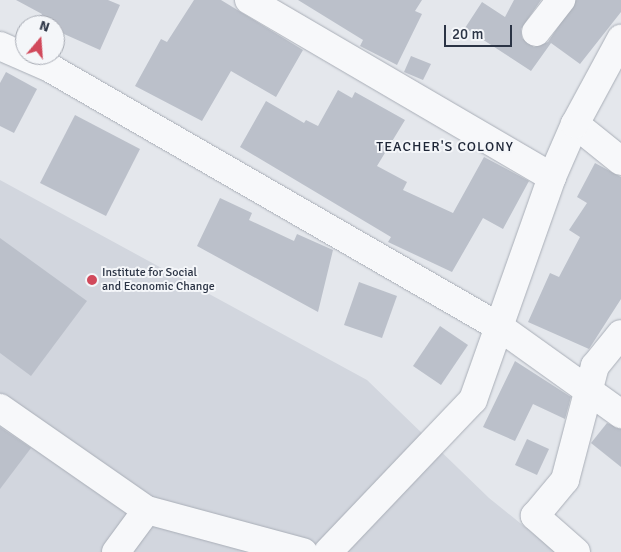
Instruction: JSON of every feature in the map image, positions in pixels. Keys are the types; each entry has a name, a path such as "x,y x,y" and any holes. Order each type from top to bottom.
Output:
{"street":[{"path":"250,0 552,177"},
{"path":"536,32 561,0"},
{"path":"328,552 473,400 501,328 552,177 574,124 619,44"},
{"path":"0,46 50,68 501,328 621,414"},
{"path":"574,124 621,161"},
{"path":"576,552 535,516 565,480 582,426 587,388 595,366 621,334"},
{"path":"0,408 147,510 303,552"},
{"path":"116,552 147,510"}],"shaded area":[{"name":"Institute for Social and Economic Change","path":"0,180 367,380 489,498 556,552 0,552"}],"building":[{"path":"16,0 108,0 120,5 100,50 65,34 65,15 42,14"},
{"path":"194,0 221,0 303,50 276,97 231,71 202,121 135,86 161,39 167,42"},
{"path":"298,0 422,0 415,11 422,14 397,65 360,46 363,40"},
{"path":"514,0 541,0 521,29 522,38 534,47 548,42 576,0 621,0 621,12 580,64 551,43 531,71 465,28 482,2 505,17"},
{"path":"411,56 431,64 423,80 404,72"},
{"path":"6,72 37,89 14,133 0,126 0,83"},
{"path":"338,90 352,98 355,92 405,120 377,166 407,182 403,190 453,213 484,157 529,181 503,229 483,218 452,272 388,242 391,237 240,147 266,101 304,123 306,120 318,126"},
{"path":"75,115 140,149 106,216 40,183"},
{"path":"595,163 621,177 621,299 589,349 528,322 550,273 559,277 580,237 569,230 587,203 577,197"},
{"path":"220,198 252,213 249,220 294,241 297,234 333,250 318,312 197,246"},
{"path":"0,238 87,301 31,376 0,353"},
{"path":"359,282 397,296 382,338 344,325"},
{"path":"440,326 468,345 441,385 413,366"},
{"path":"515,361 571,397 565,419 533,404 515,441 483,427"},
{"path":"607,423 621,429 621,467 591,443"},
{"path":"0,427 31,448 0,489"},
{"path":"527,439 549,449 537,475 515,465"}],"place":[{"name":"Institute for Social and Economic Change","path":"92,280"}],"district":[{"name":"TEACHER'S COLONY","path":"445,147"}]}
